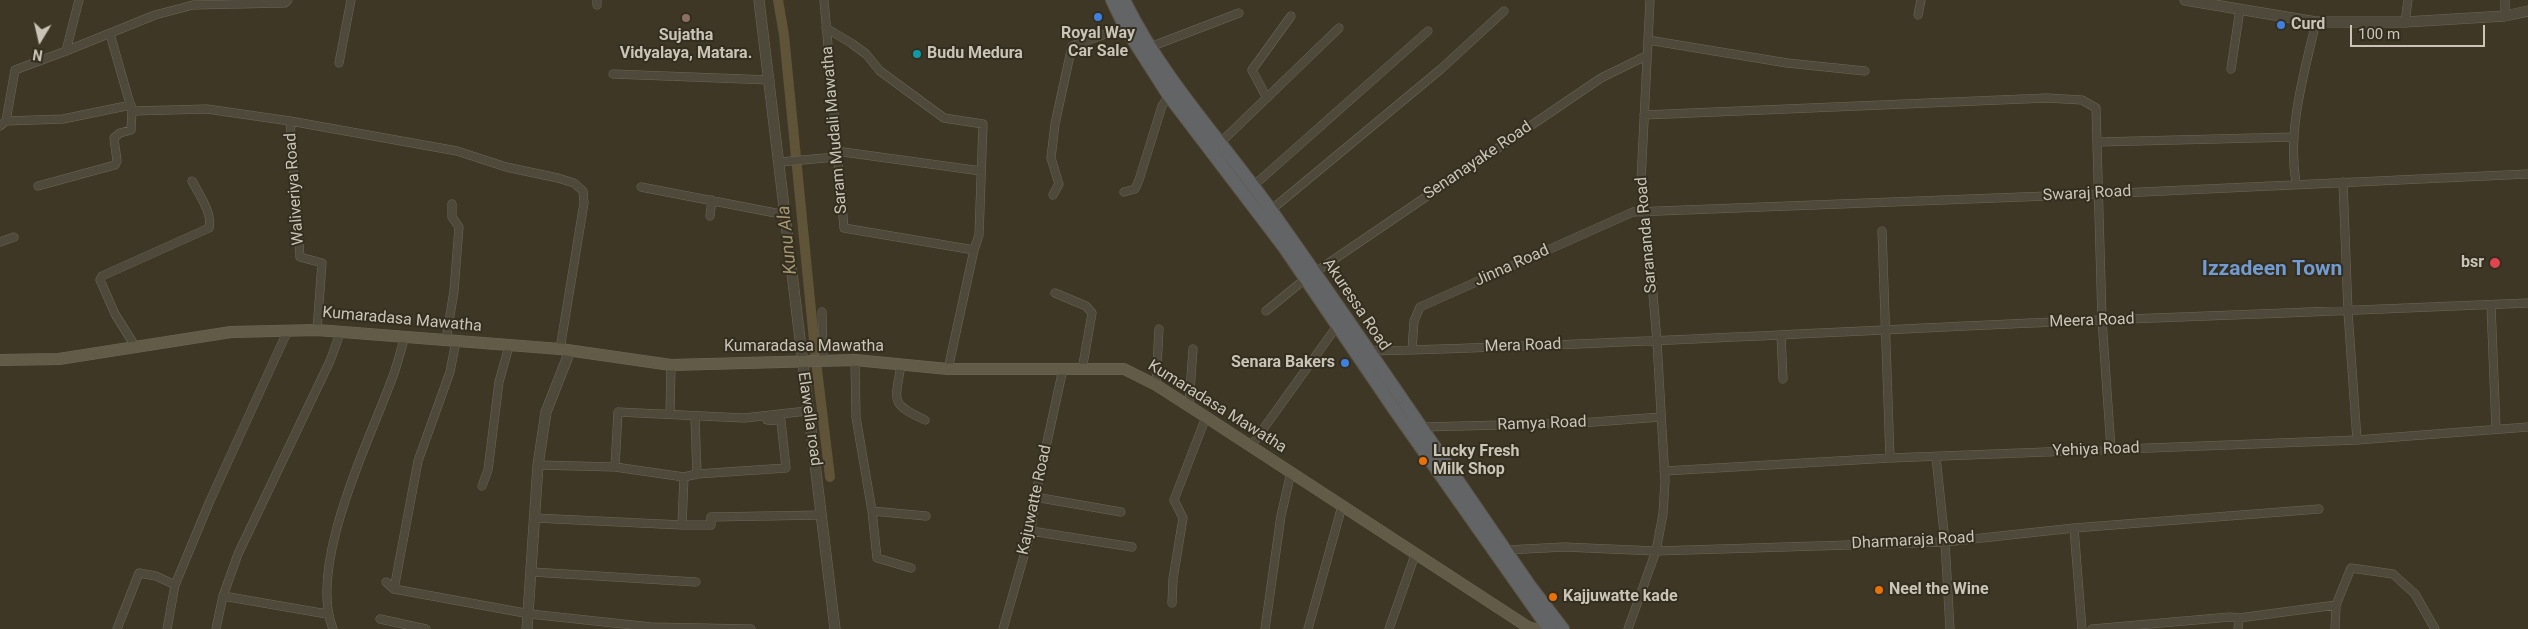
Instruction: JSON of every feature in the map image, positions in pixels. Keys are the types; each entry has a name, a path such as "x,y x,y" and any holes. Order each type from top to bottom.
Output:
{"highway":[{"name":"Akuressa Road","path":"1112,0 1125,27 1169,96 1236,175 1284,246 1310,276 1553,627"},
{"name":"Akuressa Road","path":"1124,0 1135,24 1177,88 1220,143 1236,175 1252,187 1271,210 1337,326 1362,352"},
{"name":"Akuressa Road","path":"1371,366 1422,427 1506,550 1553,627"}],"main road":[{"name":"Kumaradasa Mawatha","path":"0,360 59,359 231,332 341,330 565,350 671,365 855,360 948,369 1124,369 1156,385 1415,555 1528,627 1536,629"}],"street":[{"path":"66,51 79,0"},
{"path":"288,0 286,3 193,5 155,15 15,70 3,123 63,119 132,108 207,109 290,121 457,151 506,167 574,183 583,191 584,203 565,350 562,367 546,412 538,465 530,614 527,629"},
{"path":"339,63 351,0"},
{"name":"Elawella road","path":"759,0 780,162 801,361 822,515 834,629"},
{"name":"Saram Mudali Mawatha","path":"824,0 836,154 844,228 974,250"},
{"name":"Sarananda Road","path":"1628,629 1656,551 1663,514 1662,417 1646,211 1641,181 1650,0"},
{"path":"1918,15 1921,0"},
{"path":"2185,0 2316,22 2405,22 2505,16 2528,10"},
{"path":"2405,22 2408,0"},
{"path":"2505,0 2505,16"},
{"path":"2231,70 2240,9"},
{"path":"1271,210 1441,70 1504,10"},
{"path":"1150,46 1239,13"},
{"path":"1267,98 1252,70 1291,16"},
{"path":"2296,183 2293,164 2294,137 2304,76 2316,22"},
{"path":"1053,194 1058,184 1051,158 1053,141 1072,46 1125,27"},
{"path":"826,28 866,54 880,71 944,118 983,124 979,235 948,369"},
{"path":"1220,143 1339,28"},
{"path":"1252,187 1428,31"},
{"path":"38,186 115,165 117,161 114,138 120,133 131,130 132,108 110,34"},
{"path":"1648,40 1787,63 1865,71"},
{"name":"Senanayake Road","path":"1266,311 1310,276 1602,78 1646,56"},
{"path":"612,74 770,80"},
{"path":"1124,192 1135,189 1162,106 1169,96"},
{"path":"1644,115 2047,98 2082,100 2096,108 2102,320 2111,449"},
{"name":"Waliveriya Road","path":"290,121 300,257 322,263 317,330"},
{"path":"2098,142 2294,137"},
{"path":"780,162 836,154 981,171"},
{"name":"Swaraj Road","path":"1646,211 2099,194 2296,183 2528,174"},
{"path":"135,346 115,314 100,280 102,276 209,228 210,224 202,200 192,182"},
{"path":"2343,182 2348,312 2357,440"},
{"path":"641,186 786,215"},
{"path":"710,216 712,200"},
{"path":"394,588 418,461 450,372 459,227 452,217 452,204"},
{"name":"Jinna Road","path":"1412,350 1414,321 1420,307 1633,212 1646,211"},
{"path":"1882,231 1890,458"},
{"path":"0,242 14,237"},
{"path":"1055,293 1086,306 1092,313 1082,370"},
{"name":"Meera Road","path":"1657,342 2102,320 2348,312 2528,303"},
{"path":"2491,305 2496,428"},
{"path":"822,312 823,361"},
{"path":"1251,446 1337,326"},
{"path":"1156,385 1159,329"},
{"path":"168,629 174,585 208,503 288,330"},
{"path":"216,629 223,596 238,554 330,361 341,330"},
{"path":"1781,335 1783,379"},
{"path":"333,629 327,614 326,605 332,550 341,513 366,442 393,376 405,336"},
{"name":"Mera Road","path":"1362,352 1657,342"},
{"path":"482,486 488,470 499,382 509,346"},
{"path":"1188,406 1193,349"},
{"path":"1371,366 1390,350"},
{"path":"855,360 856,417 872,511 877,558 911,568"},
{"path":"901,364 896,400 902,409 925,420"},
{"path":"670,414 671,365"},
{"name":"Kajuwatte Road","path":"1003,629 1031,531 1035,497 1063,369"},
{"path":"615,467 618,412 670,414 695,418 744,418 807,411"},
{"path":"538,465 615,467 684,476 786,468 781,421 767,420 766,416"},
{"path":"1172,603 1173,579 1183,518 1174,500 1206,417"},
{"name":"Ramya Road","path":"1422,427 1580,423 1662,417"},
{"path":"695,418 697,474"},
{"name":"Yehiya Road","path":"1664,470 1890,458 2357,440 2528,427"},
{"path":"1936,457 1945,542 1950,629"},
{"path":"1265,629 1281,516 1291,472"},
{"path":"682,525 684,476"},
{"path":"1035,497 1121,512"},
{"path":"1308,629 1342,506"},
{"name":"Dharmaraja Road","path":"1506,550 1564,547 1656,551 1945,542 2074,528 2319,509"},
{"path":"872,511 926,516"},
{"path":"535,518 711,525 711,517 822,515"},
{"path":"2074,528 2082,629"},
{"path":"1031,531 1132,547"},
{"path":"1389,629 1415,555"},
{"path":"2334,629 2336,605 2351,568 2393,574 2415,594 2435,629"},
{"path":"532,572 696,582"},
{"path":"117,629 139,573 156,576 174,585"},
{"path":"386,582 394,588 530,614 651,626 751,629"},
{"path":"223,596 327,614"},
{"path":"2092,629 2230,617 2239,618 2336,605"},
{"path":"2238,629 2239,618"},
{"path":"380,619 426,629"}],"waterway":[{"name":"Kunu Ala","path":"778,0 784,35 816,361 830,477"}],"place":[{"name":"Royal Way Car Sale","path":"1098,17"},
{"name":"Sujatha Vidyalaya, Matara.","path":"686,18"},
{"name":"Curd","path":"2281,25"},
{"name":"Budu Medura","path":"917,54"},
{"name":"bsr","path":"2495,263"},
{"name":"Senara Bakers","path":"1345,363"},
{"name":"Lucky Fresh Milk Shop","path":"1423,461"},
{"name":"Neel the Wine","path":"1879,590"},
{"name":"Kajjuwatte kade","path":"1553,597"}],"district":[{"name":"Izzadeen Town","path":"2272,270"}]}
